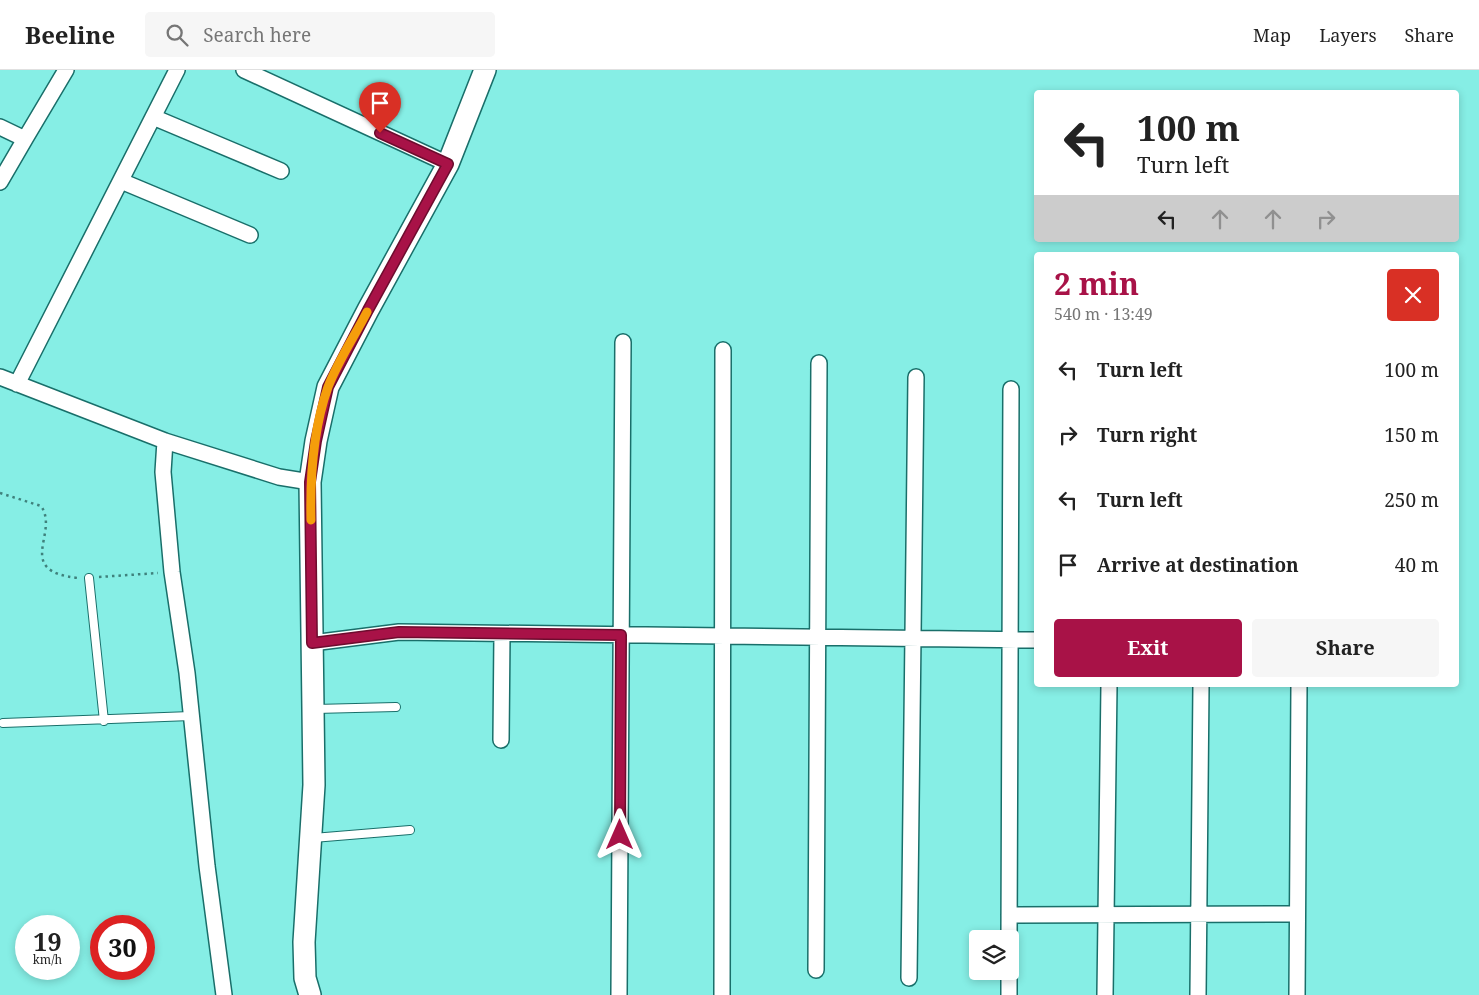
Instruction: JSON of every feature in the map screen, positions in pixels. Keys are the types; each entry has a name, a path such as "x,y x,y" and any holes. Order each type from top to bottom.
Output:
{"main road":[{"path":"310,995 305,978 304,942 314,785 310,482 316,441 328,387 448,164 485,70"}],"street":[{"path":"0,182 66,70"},
{"path":"17,384 177,70"},
{"path":"244,70 448,164"},
{"path":"153,117 280,171"},
{"path":"0,127 25,139"},
{"path":"121,181 250,235"},
{"path":"619,995 623,342"},
{"path":"722,995 723,350"},
{"path":"816,970 820,363"},
{"path":"0,377 165,441 279,477 310,482"},
{"path":"909,978 916,377"},
{"path":"1009,930 1011,389"},
{"path":"165,441 163,472 172,572 187,673 224,995"},
{"path":"312,643 399,632 1034,640"},
{"path":"501,740 502,634"},
{"path":"1105,995 1109,687"},
{"path":"1198,995 1201,687"},
{"path":"1297,995 1299,687"},
{"path":"1009,915 1298,914"},
{"path":"1009,980 1009,995"}],"lane":[{"path":"89,578 104,721"},
{"path":"313,709 396,707"},
{"path":"3,723 104,721 191,716"},
{"path":"311,838 410,830"}],"path":[{"path":"0,493 29,501 41,506 45,511 46,519 40,554 43,561 64,575 89,578 172,572"}],"slow traffic":[{"path":"311,520 310,482 316,441 328,387 367,312"}],"route":[{"path":"380,133 448,164 328,387 316,441 310,482 312,643 399,632 621,635 620,835"}]}
